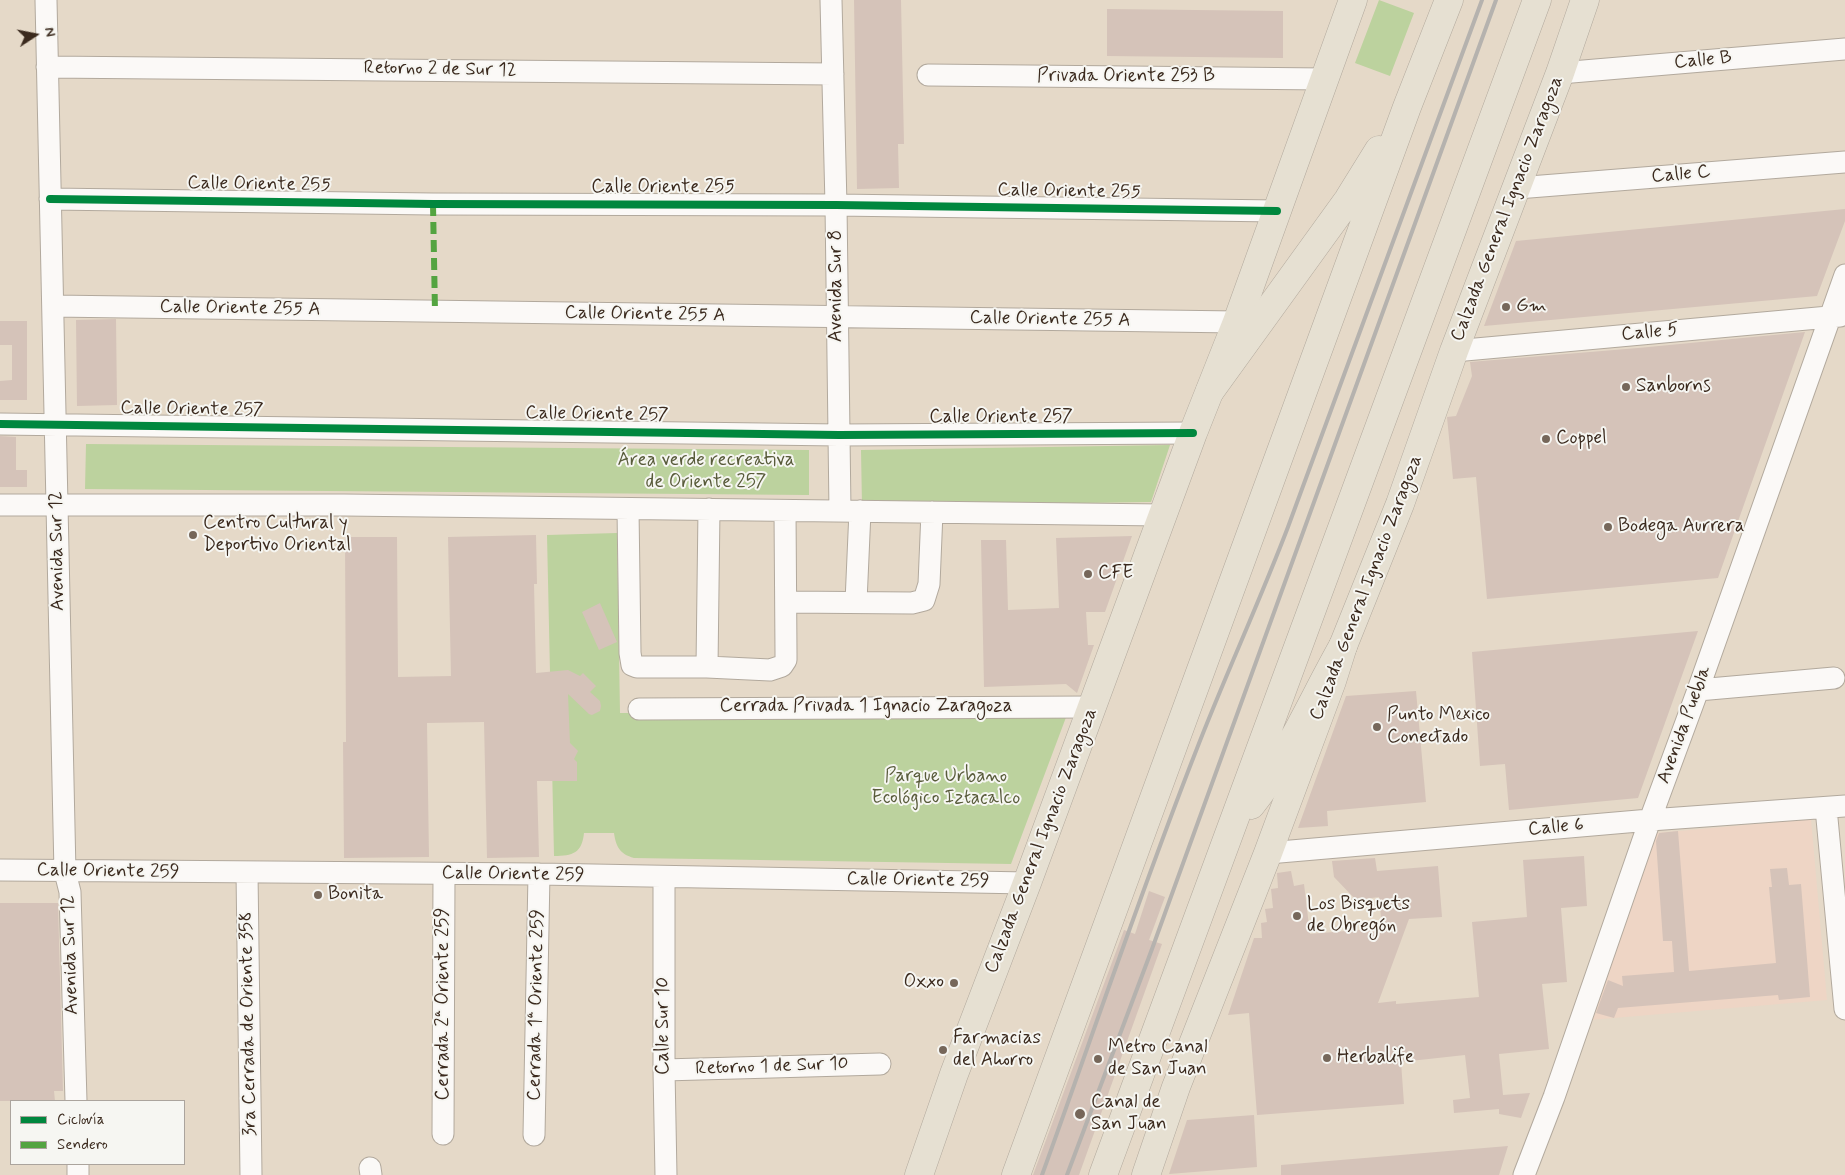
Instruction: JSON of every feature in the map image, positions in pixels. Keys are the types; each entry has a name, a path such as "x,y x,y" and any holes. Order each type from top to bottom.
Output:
{"main road":[{"name":"Calzada General Ignacio Zaragoza","path":"919,1175 954,1074 1027,883 1162,515 1237,322 1352,0"},
{"path":"1016,1175 1407,107 1449,0"},
{"path":"1104,1175 1537,0"},
{"name":"Calzada General Ignacio Zaragoza","path":"1146,1175 1176,1087 1268,853 1332,681 1343,646 1400,504 1454,351 1560,73 1585,0"},
{"path":"1210,392 1348,200 1407,107"},
{"path":"1229,832 1259,795 1287,749 1343,646"}],"street":[{"name":"Avenida Sur 12","path":"46,0 65,872 70,892 76,1100"},
{"name":"Avenida Sur 8","path":"831,0 836,205 838,435 850,511 856,602"},
{"name":"Calle B","path":"1560,73 1845,49"},
{"name":"Retorno 2 de Sur 12","path":"47,67 833,74"},
{"name":"Privada Oriente 253 B","path":"928,75 1325,78"},
{"name":"Calle C","path":"1517,188 1845,162"},
{"name":"Calle Oriente 255","path":"50,199 443,204 836,205 1276,212"},
{"name":"Avenida Puebla","path":"1524,1175 1554,1097 1650,820 1837,316 1845,274"},
{"name":"Calle Oriente 255 A","path":"53,306 1237,322"},
{"name":"Calle 5","path":"1454,351 1837,316"},
{"name":"Calle Oriente 257","path":"0,424 838,435 1193,433"},
{"path":"0,505 344,505 1162,515"},
{"path":"628,509 630,653 632,665 637,667 707,667 770,670 782,666 786,660 785,511"},
{"path":"707,667 709,509"},
{"path":"786,602 912,603 924,600 929,584 932,512"},
{"path":"1698,690 1834,678"},
{"name":"Cerrada Privada 1 Ignacio Zaragoza","path":"639,709 1092,706"},
{"path":"1835,807 1845,1009"},
{"name":"Calle 6","path":"1268,853 1650,820 1835,807"},
{"name":"Calle Oriente 259","path":"0,870 65,872 539,874 1027,883"},
{"name":"3ra Cerrada de Oriente 358","path":"246,872 251,1175"},
{"name":"Cerrada 2ª Oriente 259","path":"443,1134 444,874"},
{"name":"Cerrada 1ª Oriente 259","path":"534,1134 539,874"},
{"name":"Calle Sur 10","path":"664,877 666,1175"},
{"name":"Retorno 1 de Sur 10","path":"664,1070 880,1064"}],"shaded area":[{"path":"1811,819 1827,1000 1590,1020 1657,833"}],"green space":[{"path":"1379,0 1414,13 1390,76 1355,63"},
{"name":"Área verde recreativa de Oriente 257","path":"86,444 809,450 809,495 85,489"},
{"path":"1170,445 1151,502 862,506 861,450"},
{"name":"Parque Urbano Ecológico Iztacalco","path":"617,533 620,713 1068,712 1011,864 634,858 622,852 616,842 614,833 584,833 579,849 571,854 554,856 547,535"}],"building":[{"path":"854,0 901,0 904,144 898,144 899,188 857,189"},
{"path":"1107,9 1283,11 1283,58 1107,56"},
{"path":"1845,209 1845,221 1817,296 1484,326 1516,241"},
{"path":"116,319 117,405 77,406 76,320"},
{"path":"0,321 27,321 27,400 0,400 0,381 12,380 12,345 0,345"},
{"path":"1805,332 1718,578 1487,599 1476,477 1453,479 1447,417 1456,416 1472,376 1470,362"},
{"path":"0,436 16,437 16,470 27,470 27,487 0,487"},
{"path":"536,535 537,584 534,584 536,673 568,670 580,676 583,673 596,686 590,692 600,701 601,706 600,711 592,715 589,714 568,694 570,743 578,751 574,759 577,762 577,781 537,781 539,857 487,858 484,722 427,723 429,857 344,858 343,742 346,742 345,537 397,537 398,677 451,676 448,537"},
{"name":"CFE","path":"1132,536 1105,612 1086,612 1088,645 1094,645 1077,693 1066,684 984,687 981,540 1006,540 1008,610 1059,608 1056,538"},
{"path":"600,603 617,642 599,650 582,612"},
{"path":"1698,631 1638,798 1509,810 1505,764 1480,766 1472,652"},
{"path":"1416,691 1426,802 1327,811 1328,826 1298,828 1346,696"},
{"path":"1678,831 1689,971 1776,963 1769,887 1772,887 1770,869 1787,868 1789,885 1801,884 1810,997 1779,1000 1778,995 1618,1008 1614,1018 1596,1013 1608,980 1623,986 1622,976 1674,972 1672,941 1663,941 1656,841 1659,833"},
{"path":"1584,856 1587,906 1561,908 1567,982 1542,984 1549,1049 1499,1054 1503,1095 1530,1093 1521,1118 1499,1114 1499,1109 1454,1113 1453,1100 1470,1098 1465,1055 1401,1062 1404,1104 1257,1115 1249,1013 1228,1015 1254,938 1262,938 1261,923 1267,922 1265,909 1273,908 1271,889 1278,888 1277,873 1291,871 1294,886 1304,884 1310,934 1382,928 1379,897 1356,900 1334,877 1332,861 1375,858 1377,871 1438,866 1442,917 1409,919 1378,1003 1396,1001 1396,1004 1479,997 1472,922 1527,917 1523,860"},
{"name":"Metro Canal de San Juan","path":"1149,891 1165,897 1149,940 1162,944 1079,1175 1033,1175 1124,930 1135,934"},
{"path":"0,903 58,903 63,1091 54,1091 55,1100 0,1101"},
{"path":"1254,1115 1257,1167 1169,1174 1187,1120"},
{"path":"1508,1146 1499,1175 1281,1175 1281,1165"}],"railway":[{"path":"1042,1175 1176,804 1207,723 1288,527 1482,0"},
{"path":"1067,1175 1152,949 1496,0"}],"marked path":[{"path":"433,204 435,312"}],"cycle path":[{"path":"50,199 433,204 836,205 1277,211"},
{"path":"0,424 839,435 1193,433"}],"place":[{"name":"Gm","path":"1506,307"},
{"name":"Sanborns","path":"1626,387"},
{"name":"Coppel","path":"1546,439"},
{"name":"Bodega Aurrera","path":"1608,527"},
{"name":"Centro Cultural y Deportivo Oriental","path":"193,535"},
{"name":"CFE","path":"1088,574"},
{"name":"Punto Mexico Conectado","path":"1377,727"},
{"name":"Bonita","path":"318,895"},
{"name":"Los Bisquets de Obregón","path":"1297,916"},
{"name":"Oxxo","path":"954,983"},
{"name":"Farmacias del Ahorro","path":"943,1050"},
{"name":"Herbalife","path":"1327,1058"},
{"name":"Metro Canal de San Juan","path":"1098,1059"},
{"name":"Canal de San Juan","path":"1080,1114"}]}
